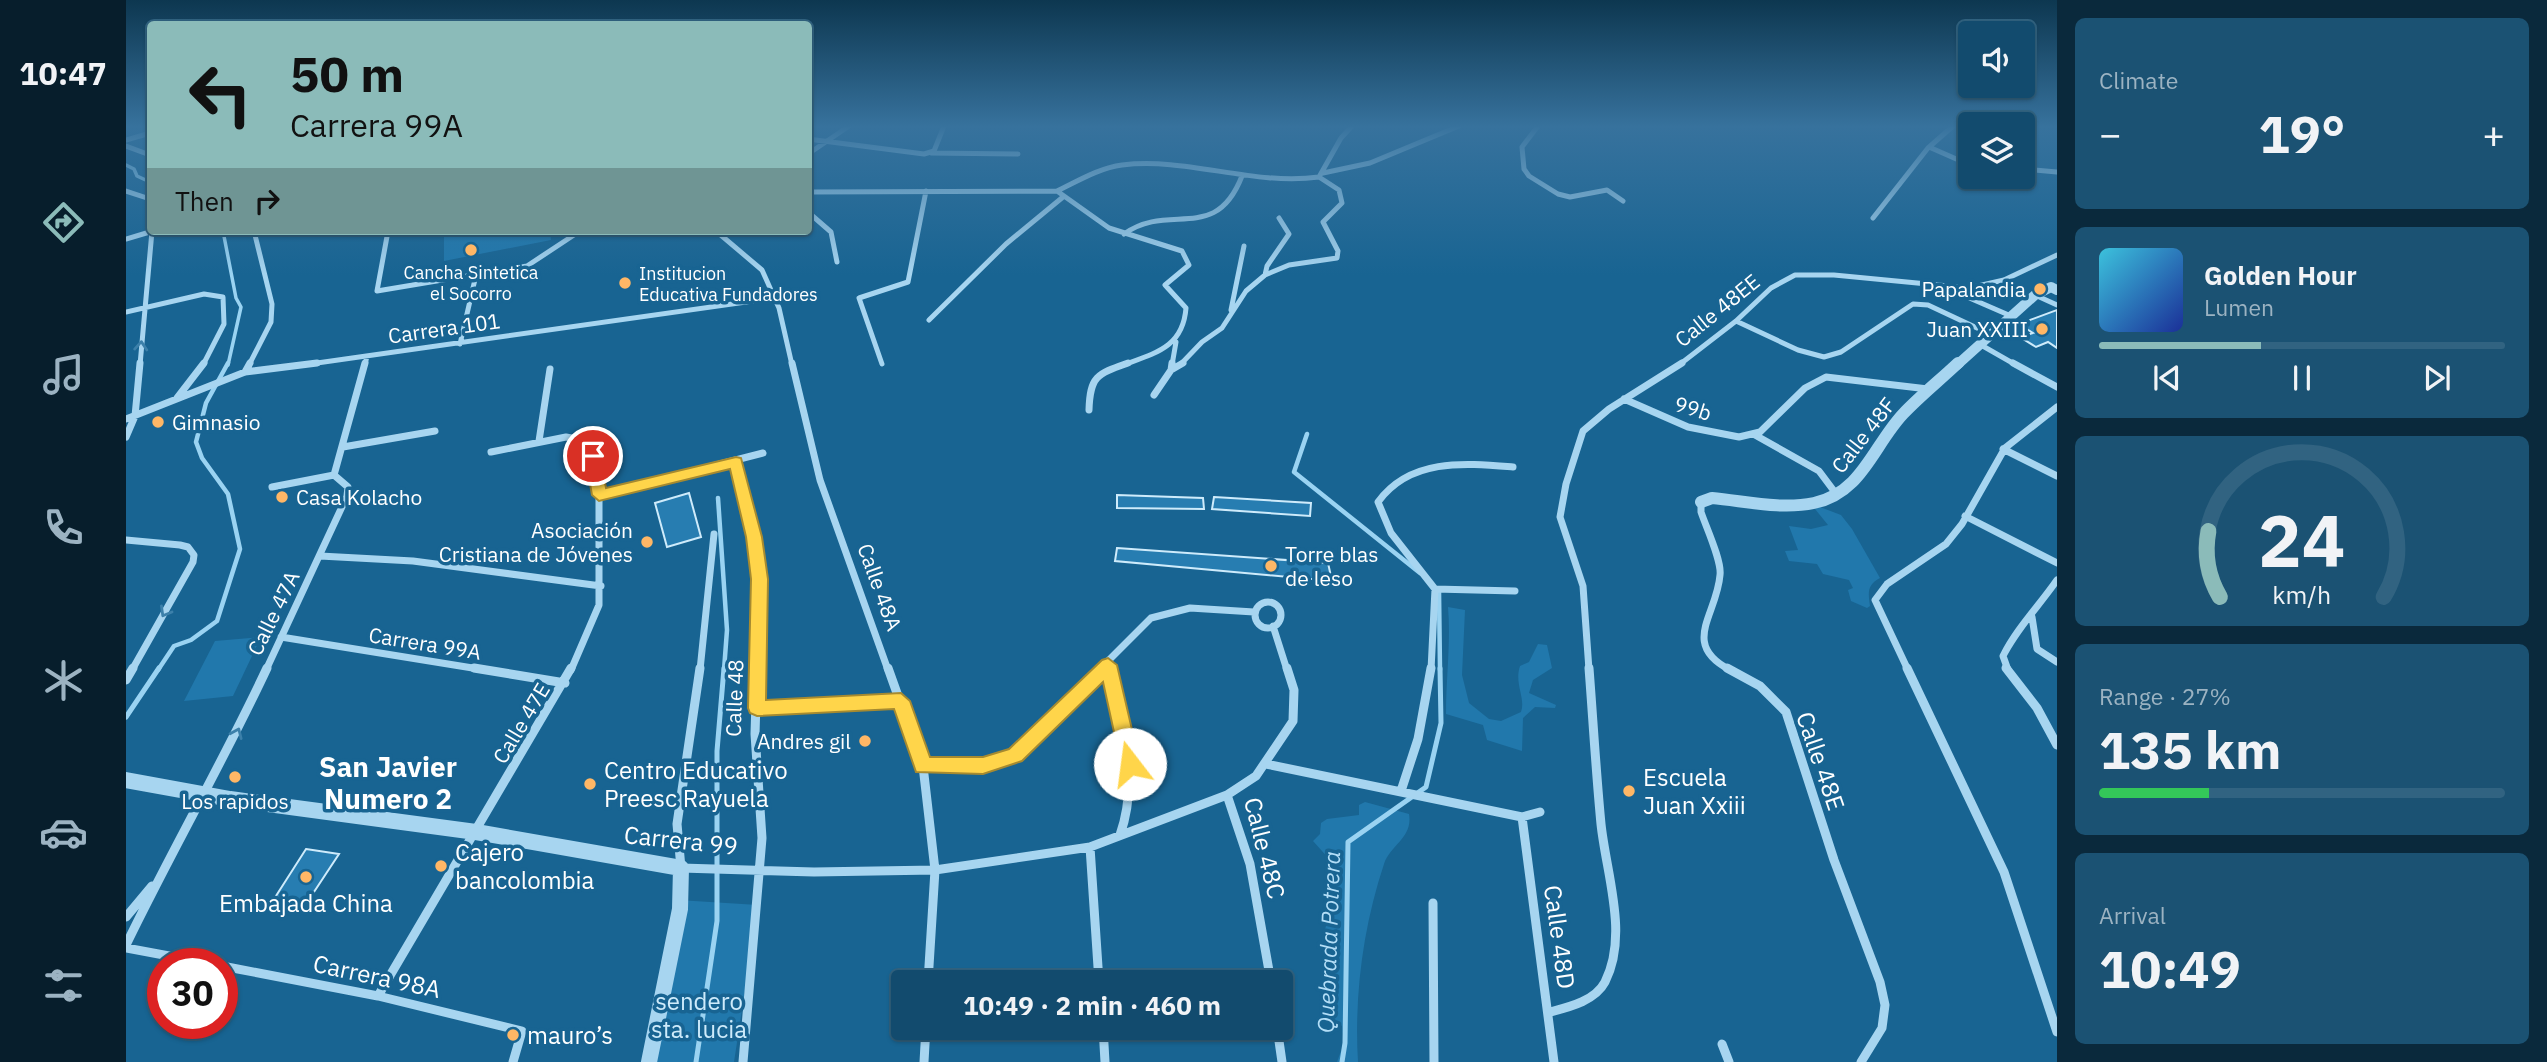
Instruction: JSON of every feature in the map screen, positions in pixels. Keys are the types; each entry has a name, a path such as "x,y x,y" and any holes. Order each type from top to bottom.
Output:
{"street":[{"path":"812,192 1056,191 1093,176"},
{"path":"1239,176 1283,180 1317,176"},
{"path":"1124,234 1139,223 1214,215 1235,194 1242,176"},
{"path":"1171,370 1186,361 1202,342 1222,328 1246,291 1265,275 1289,265 1336,258 1338,251 1323,222 1342,203 1339,190 1322,176"},
{"path":"1529,176 1563,196 1580,196 1608,190 1623,201"},
{"path":"1872,218 1887,206 1904,176"},
{"path":"126,191 147,198"},
{"path":"882,364 859,298 891,290 908,282 926,191"},
{"path":"1056,191 1100,223 1124,234 1182,251 1189,265 1165,285 1186,308 1187,318 1176,342 1171,370 1154,395"},
{"path":"929,320 1006,244 1063,197"},
{"path":"812,215 831,230 838,242 837,262"},
{"path":"1265,275 1267,266 1289,234 1279,218"},
{"path":"126,239 147,233"},
{"path":"126,437 135,416 153,235"},
{"path":"245,372 271,321 272,304 258,235"},
{"path":"387,235 377,291 531,265 574,235"},
{"name":"Calle 48A","path":"723,235 762,271 774,298 820,480 923,766 935,870 929,970"},
{"path":"1230,314 1244,246"},
{"name":"Calle 48EE","path":"1550,1012 1578,1005 1595,993 1609,977 1615,948 1616,912 1601,824 1584,595 1580,575 1561,524 1563,496 1583,431 1736,321 1771,288 1795,275 1834,275 1947,288 1977,288 2004,280 2057,255"},
{"path":"460,344 476,275"},
{"path":"1947,288 2011,316"},
{"path":"2050,290 2057,304"},
{"name":"Calle 48F","path":"1701,502 1712,498 1801,505 1837,495 1857,478 1910,406 1932,390 2011,316 2050,290"},
{"path":"126,313 204,293 223,298 227,306 225,322 216,345 177,399"},
{"name":"Carrera 101","path":"126,419 245,372 774,298"},
{"path":"1736,321 1798,350 1824,357 1841,352 1913,304 1928,305 1992,336"},
{"path":"1089,410 1090,385 1098,376 1176,342"},
{"path":"1981,345 2057,387"},
{"path":"272,487 334,475 367,356"},
{"path":"491,452 539,441 550,369"},
{"path":"1837,495 1819,471 1755,435 1817,379 1826,377 1932,390"},
{"name":"99b","path":"1624,399 1672,422 1712,433 1740,437 1755,435"},
{"path":"2057,407 2015,437 2003,449 1965,516 1945,544 1880,590 1875,606 1917,684 2004,872 2031,946 2057,1032"},
{"path":"343,447 435,431"},
{"name":"Calle 47E","path":"378,996 565,683 599,605 599,495 589,441 574,436 539,441"},
{"path":"2003,449 2057,476"},
{"path":"599,495 763,453"},
{"name":"Calle 48","path":"736,462 754,537 759,579 757,708 760,871 743,1062"},
{"path":"1404,792 1419,744 1433,675 1435,589 1391,533 1378,502 1384,490 1400,478 1424,469 1469,463 1513,467"},
{"name":"Calle 47A","path":"126,947 159,877 207,794 347,496 348,487 334,475"},
{"name":"Calle 48E","path":"1701,502 1701,512 1721,573 1704,632 1703,647 1713,661 1760,686 1786,712 1833,860 1880,982 1885,1005 1882,1028 1861,1062"},
{"path":"1965,516 2057,563"},
{"path":"649,1062 686,869 677,824 696,703 714,534"},
{"path":"126,540 180,545 193,552 193,562 126,680"},
{"path":"320,556 400,560 600,586"},
{"path":"2057,580 2032,617 2014,634 2004,650 2006,668 2037,708 2057,746"},
{"path":"1435,589 1516,591"},
{"path":"923,766 983,766 1005,761 1015,755 1108,665 1129,638 1151,618 1190,608 1254,612 1264,603 1279,608 1283,617 1273,626 1257,621 1254,612"},
{"path":"2032,617 2037,649 2057,662"},
{"name":"Calle 48C","path":"1269,970 1250,863 1227,795 1256,776 1293,721 1294,690 1273,626"},
{"name":"Carrera 99A","path":"281,637 565,683"},
{"path":"1108,665 1130,764 1127,821 1121,835"},
{"path":"757,708 901,701"},
{"path":"1266,764 1522,817 1540,811"},
{"name":"Carrera 99","path":"126,780 476,832 686,869 760,871 935,870 1090,847 1227,795"},
{"name":"Calle 48D","path":"1522,817 1550,1012 1554,1062"},
{"path":"1090,847 1098,970"},
{"name":"Calle 47A","path":"126,916 159,877"},
{"path":"1433,903 1434,1062"},
{"path":"126,947 147,951"},
{"name":"Carrera 98A","path":"238,969 378,996 522,1031 513,1062"},
{"path":"924,1062 925,1040"},
{"path":"1104,1040 1105,1062"},
{"path":"1279,1040 1282,1062"},
{"path":"1722,1044 1729,1062"}],"green space":[{"name":"Cancha Sintetica el Socorro","path":"444,235 550,235 551,240 444,261"},
{"path":"1820,507 1841,515 1880,578 1871,586 1870,606 1867,608 1851,601 1848,590 1853,588 1849,580 1823,574 1817,564 1789,561 1785,551 1798,550 1789,526 1811,529 1828,525 1815,509"},
{"path":"1448,607 1465,610 1462,675 1469,703 1489,719 1501,721 1521,712 1518,679 1520,666 1529,662 1538,644 1547,645 1552,668 1533,680 1529,693 1556,705 1555,708 1535,707 1523,718 1522,751 1487,740 1483,725 1446,714"},
{"path":"261,637 233,696 184,701 215,641"},
{"path":"1365,802 1409,814 1409,822 1405,835 1384,864 1365,937 1357,1012 1358,1062 1337,1062 1344,1043 1342,1026 1330,1015 1322,997 1330,979 1327,951 1322,940 1332,905 1324,877 1340,871 1313,841 1320,834 1321,823 1327,819 1359,815 1359,805"},
{"name":"sendero sta. lucia","path":"678,900 758,905 734,1062 648,1062"}],"building":[{"name":"Juan XXIII","path":"2057,310 2057,348 2048,342 2036,347 2020,337 2033,333 2019,324"},
{"path":"689,493 701,537 667,547 655,503"},
{"path":"1117,495 1203,498 1204,509 1117,508"},
{"name":"Torre blas de leso","path":"1214,497 1311,503 1310,516 1212,509"},
{"path":"1117,548 1328,563 1332,581 1115,561"},
{"name":"Embajada China","path":"306,849 339,854 308,901 274,899"}],"waterway":[{"path":"137,176 147,181"},
{"path":"224,235 236,298 241,307 228,365"},
{"path":"158,670 174,646 191,640 217,621 240,549 228,494 202,458 196,442 206,403 228,363"},
{"name":"Quebrada Potrera","path":"1307,434 1294,472 1420,573"},
{"path":"718,498 727,630 724,670"},
{"name":"Quebrada Potrera","path":"1439,590 1440,670"},
{"path":"126,717 159,668"},
{"path":"696,1062 717,921 717,751 724,668"},
{"name":"Quebrada Potrera","path":"1342,1062 1345,1043 1348,842 1426,787 1441,723 1440,668"}],"place":[{"name":"Cancha Sintetica el Socorro","path":"471,250"},
{"name":"Institucion Educativa Fundadores","path":"625,283"},
{"name":"Papalandia","path":"2040,289"},
{"name":"Juan XXIII","path":"2042,329"},
{"name":"Gimnasio","path":"158,422"},
{"name":"Casa Kolacho","path":"282,497"},
{"name":"Asociación Cristiana de Jóvenes","path":"647,542"},
{"name":"Torre blas de leso","path":"1271,566"},
{"name":"Andres gil","path":"865,741"},
{"name":"Los rapidos","path":"235,777"},
{"name":"Centro Educativo Preesc Rayuela","path":"590,784"},
{"name":"Escuela Juan Xxiii","path":"1629,791"},
{"name":"Cajero bancolombia","path":"441,866"},
{"name":"Embajada China","path":"306,877"},
{"name":"mauro’s","path":"513,1035"}],"district":[{"name":"San Javier Numero 2","path":"388,782"}],"route":[{"path":"593,456 599,495 736,462 754,537 759,579 757,708 901,701 923,766 983,766 1005,761 1015,755 1062,706 1108,665 1130,764"}]}
